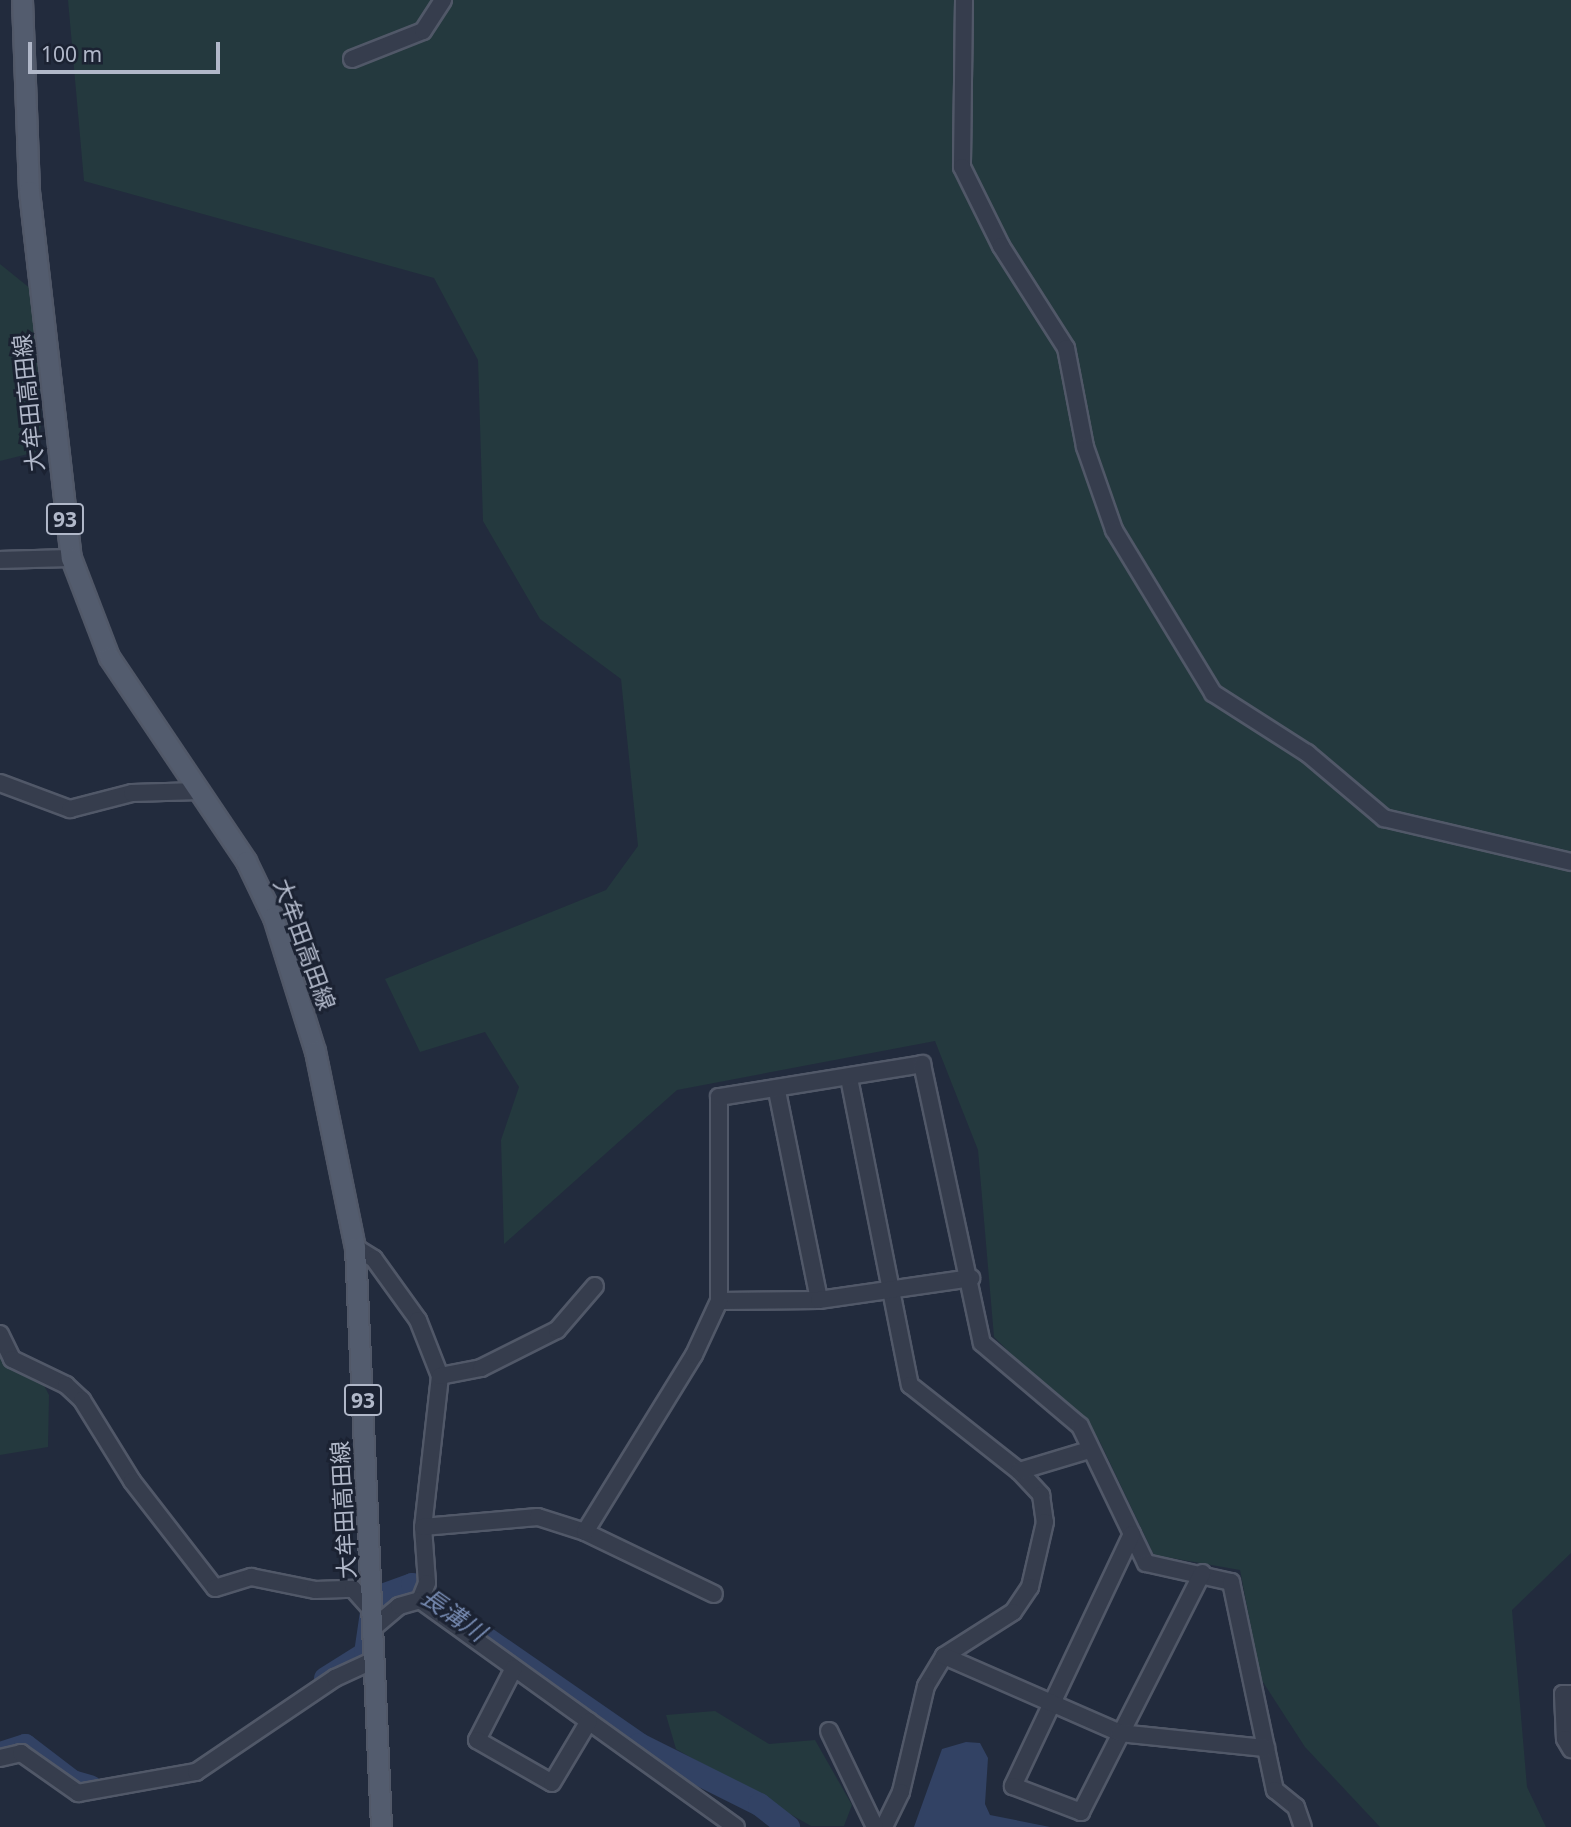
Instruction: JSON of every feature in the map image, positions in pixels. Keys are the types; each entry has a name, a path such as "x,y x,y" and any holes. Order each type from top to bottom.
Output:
{"main road":[{"name":"大牟田高田線","path":"22,0 29,191 71,558 109,657 246,861 283,942 315,1051 355,1247 381,1827"}],"street":[{"path":"352,59 424,31 443,0"},
{"path":"964,0 962,167 995,236 1066,348 1085,447 1114,530 1213,693 1307,753 1384,818 1571,862"},
{"path":"0,560 71,558"},
{"path":"0,783 70,809 132,793 199,791"},
{"path":"585,1532 694,1355 719,1301 714,1114 719,1097 777,1091 922,1064 971,1278 982,1343 1080,1426 1088,1450 1146,1563 1202,1573 1231,1582 1236,1592 1275,1790 1296,1807 1303,1827"},
{"path":"849,1078 909,1385 1019,1471 1041,1495 1045,1522 1030,1587 1013,1612 944,1656 921,1699 901,1792 884,1827"},
{"path":"777,1091 819,1300"},
{"path":"355,1247 374,1259 418,1320 440,1376 423,1527 427,1583 420,1600"},
{"path":"719,1301 819,1300 971,1278"},
{"path":"440,1376 481,1368 557,1330 595,1286"},
{"path":"0,1334 12,1359 66,1385 82,1400 132,1481 215,1588 251,1577 315,1590 353,1589 372,1619 420,1600"},
{"path":"1019,1471 1088,1450"},
{"path":"423,1527 538,1517 585,1532 714,1594"},
{"path":"1132,1534 1050,1700 1013,1786 1081,1812 1202,1573"},
{"path":"420,1600 736,1827"},
{"path":"944,1656 1050,1700 1120,1733 1266,1748"},
{"path":"0,1758 21,1753 78,1793 196,1772 335,1678 374,1660"},
{"path":"514,1668 477,1740 552,1783 589,1721"},
{"path":"1571,1694 1563,1694 1564,1739 1571,1749"},
{"path":"829,1731 875,1827"}],"green space":[{"path":"68,0 1571,0 1571,1553 1512,1610 1527,1787 1546,1827 1380,1827 1305,1747 1261,1679 1240,1570 1154,1555 1099,1440 994,1337 978,1150 935,1041 677,1090 504,1244 501,1140 519,1087 485,1032 420,1052 385,979 606,890 638,846 621,679 540,619 483,521 478,360 434,278 84,181"},
{"path":"0,264 31,289 42,420 36,452 0,461"},
{"path":"0,1345 35,1368 49,1395 48,1447 0,1455"},
{"path":"715,1711 769,1744 815,1740 852,1805 844,1826 811,1826 676,1749 666,1715"}],"water":[{"path":"966,1742 980,1743 988,1758 985,1804 990,1815 1050,1827 914,1827 942,1749"}],"waterway":[{"name":"長溝川","path":"325,1678 365,1653 373,1598 412,1584 442,1607"},
{"name":"長溝川","path":"476,1631 639,1744 759,1804 788,1827"},
{"path":"0,1753 25,1745 72,1781 90,1786"}]}
